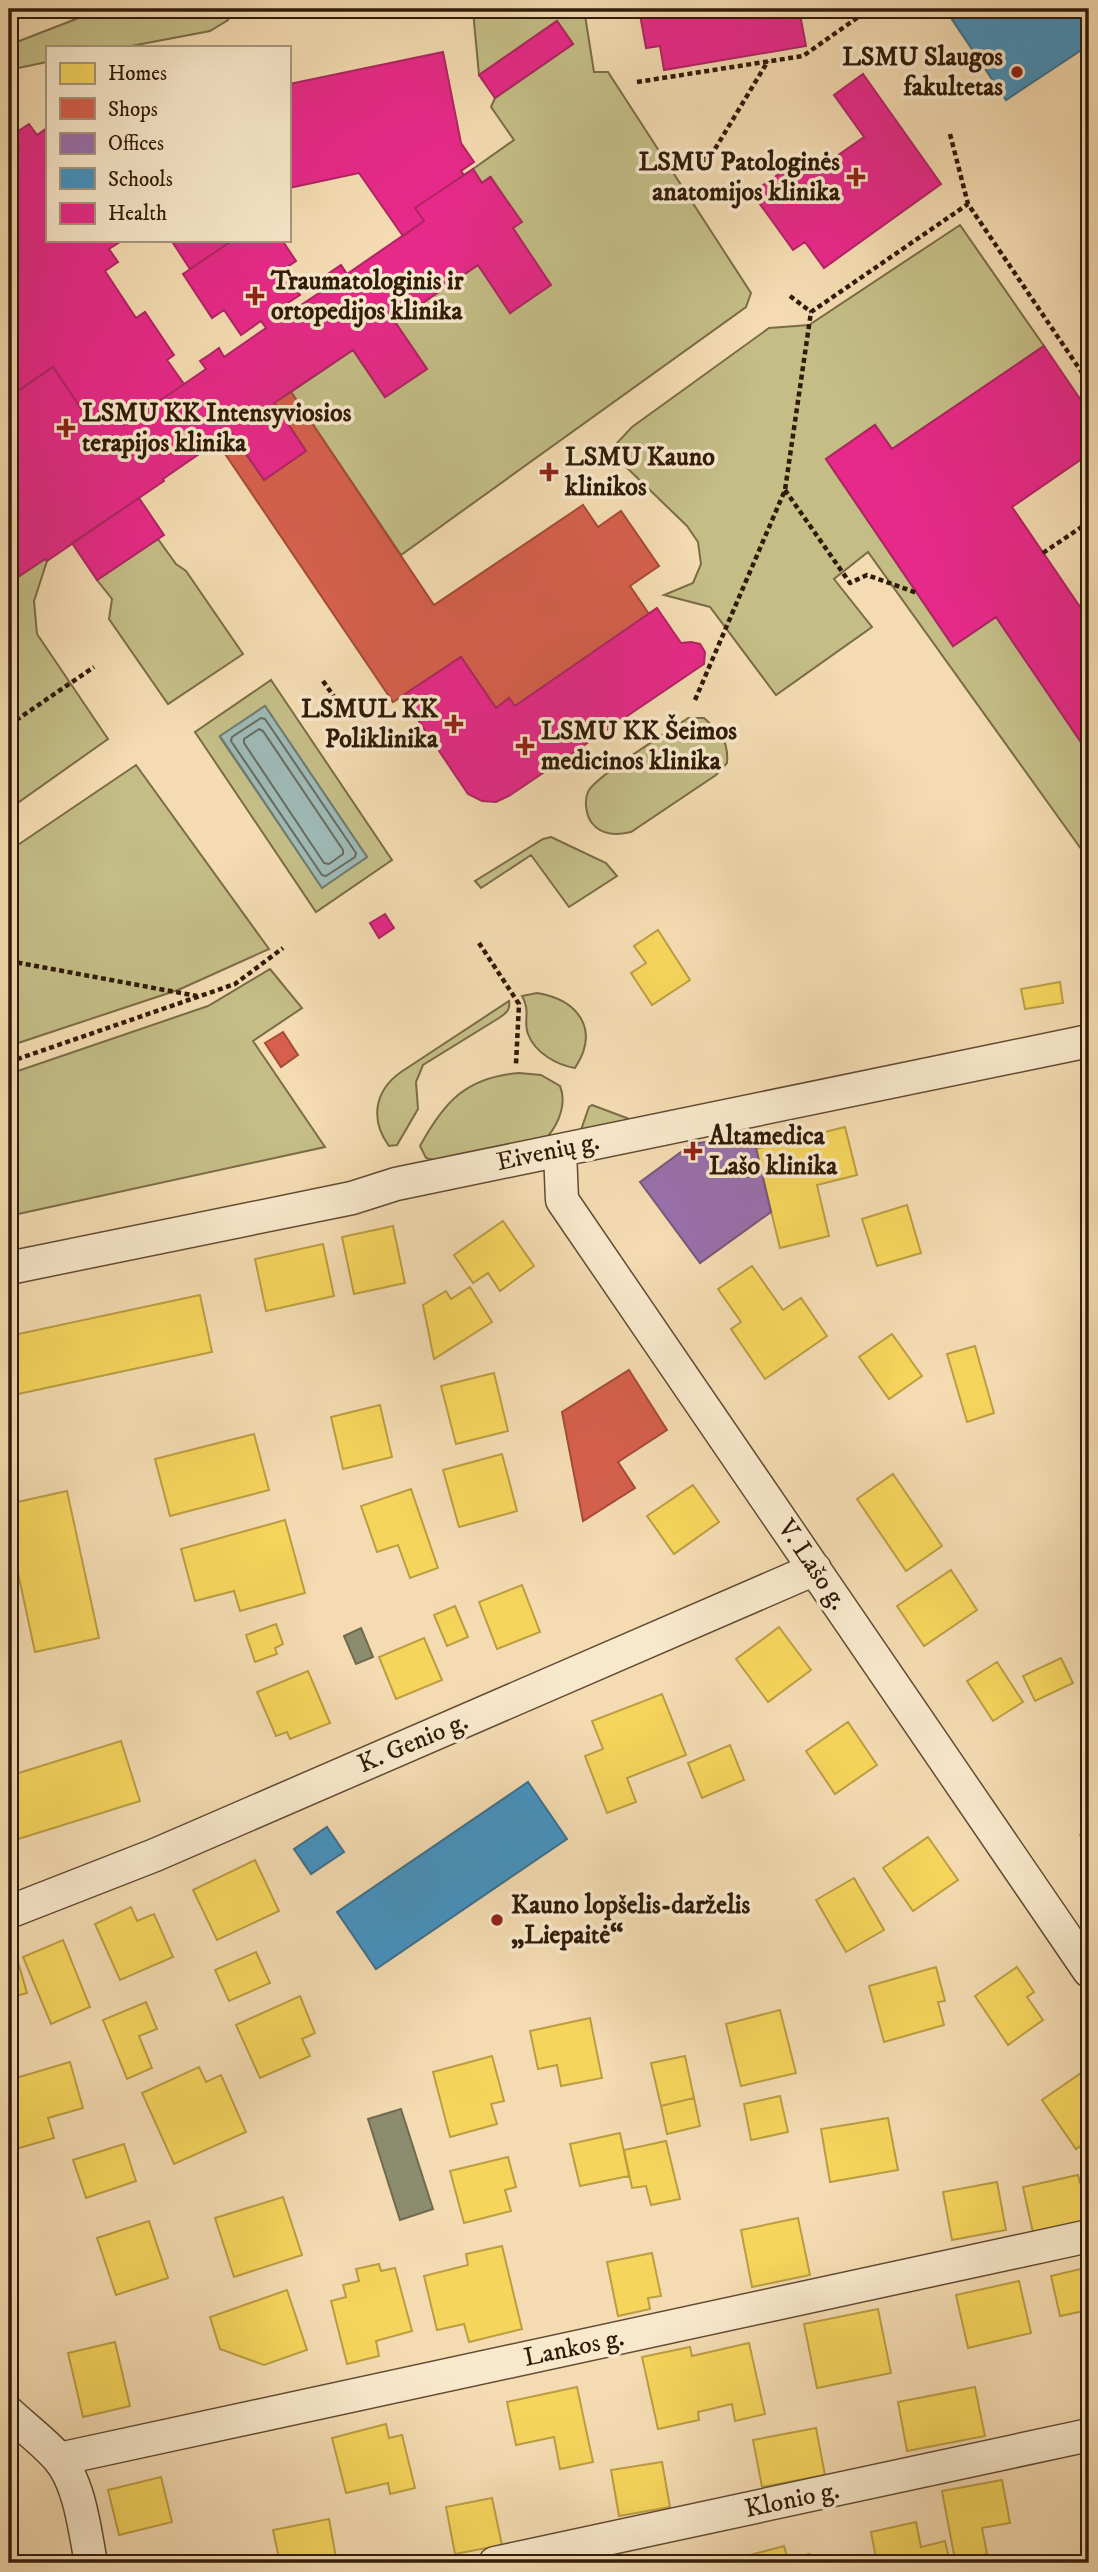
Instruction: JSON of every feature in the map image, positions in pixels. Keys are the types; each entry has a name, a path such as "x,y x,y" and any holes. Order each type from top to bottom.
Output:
{"street":[{"name":"Eivenių g.","path":"9,1268 352,1198 396,1184 560,1151 699,1119 1089,1041"},
{"name":"V. Lašo g.","path":"560,1151 562,1200 815,1569 1077,1931 1089,1971"},
{"name":"K. Genio g.","path":"9,1912 155,1855 815,1569"},
{"name":"Lankos g.","path":"59,2459 1089,2236"},
{"path":"9,2413 59,2459 71,2481 80,2508 91,2563"},
{"name":"Klonio g.","path":"495,2563 1089,2435"}],"path":[{"path":"637,82 803,56 864,13"},
{"path":"696,167 715,149 768,61"},
{"path":"950,134 968,204 1089,383"},
{"path":"695,700 785,489 811,312 968,204"},
{"path":"790,296 811,312"},
{"path":"785,489 850,583 867,575 917,593"},
{"path":"1043,553 1089,522"},
{"path":"9,725 94,667"},
{"path":"323,681 335,698"},
{"path":"9,818 17,829"},
{"path":"479,943 519,1004 516,1064"},
{"path":"9,1062 235,984 283,948"},
{"path":"9,961 200,997"}],"shaded area":[{"path":"89,9 233,9 228,20 210,31 131,46 46,46 46,62 9,70 9,45 76,19"},
{"path":"584,9 594,72 608,72 751,293 746,307 401,555 291,392 353,350 385,397 427,369 395,322 478,265 510,312 513,228 521,222 491,177 482,183 473,169 514,140 491,107 495,98 573,44 557,21 479,75 473,11"},
{"path":"960,225 1044,346 892,449 875,425 826,459 953,646 996,617 1089,754 1089,860 868,552 834,579 872,627 776,695 710,607 664,595 693,583 701,564 698,542 687,526 623,464 617,443 632,427 769,328 809,325"},
{"path":"158,539 176,564 186,571 243,654 168,704 109,619 112,599 97,580"},
{"path":"45,559 47,561 34,601 37,634 108,739 9,809 9,654 12,651 9,647 9,583"},
{"path":"271,680 392,860 316,912 195,732","holes":["265,706 367,857 322,887 220,737"]},
{"path":"688,718 704,718 719,733 725,743 727,763 716,775 631,832 610,834 596,827 588,816 586,803 588,792 593,785"},
{"path":"136,765 269,949 178,990 9,1046 9,851"},
{"path":"551,837 606,863 617,876 569,907 531,855 481,888 475,881 543,839"},
{"path":"270,969 302,1008 253,1041 325,1147 9,1216 9,1074 208,1006"},
{"path":"537,993 564,1002 581,1019 586,1041 575,1068 547,1057 531,1041 522,996"},
{"path":"509,1001 508,1009 503,1015 423,1065 416,1082 418,1109 397,1145 389,1146 377,1116 380,1097 385,1088 401,1072"},
{"path":"519,1073 541,1075 560,1086 563,1099 561,1112 548,1136 437,1161 426,1158 420,1146 438,1117 459,1094 485,1080"},
{"path":"592,1105 632,1120 581,1130"}],"water":[{"path":"265,706 367,857 322,888 220,736"}],"building: Homes":[{"path":"658,930 690,980 652,1005 631,973 646,963 634,946"},
{"path":"1060,982 1063,1003 1025,1009 1021,989"},
{"path":"845,1127 857,1175 817,1185 829,1236 780,1248 756,1149"},
{"path":"907,1205 921,1253 877,1266 862,1219"},
{"path":"503,1221 534,1266 500,1291 488,1273 473,1283 454,1255"},
{"path":"393,1226 405,1283 354,1294 342,1237"},
{"path":"323,1244 334,1296 266,1311 255,1259"},
{"path":"752,1266 783,1310 801,1298 827,1336 765,1379 731,1329 741,1322 718,1289"},
{"path":"470,1287 492,1322 434,1359 423,1305 446,1291 451,1299"},
{"path":"200,1295 212,1352 9,1396 9,1336"},
{"path":"892,1334 922,1376 889,1399 859,1357"},
{"path":"975,1346 994,1413 967,1422 947,1354"},
{"path":"494,1373 508,1431 456,1444 441,1386"},
{"path":"380,1405 392,1457 343,1469 331,1417"},
{"path":"254,1434 269,1490 170,1516 155,1459"},
{"path":"502,1454 517,1511 459,1527 443,1470"},
{"path":"893,1474 942,1546 906,1571 857,1499"},
{"path":"9,1483 13,1503 67,1491 99,1638 35,1652 9,1531"},
{"path":"693,1485 719,1522 674,1554 647,1516"},
{"path":"411,1489 438,1568 410,1578 398,1545 377,1552 361,1506"},
{"path":"285,1520 305,1593 240,1611 234,1591 195,1601 181,1549"},
{"path":"951,1570 977,1610 924,1646 897,1606"},
{"path":"522,1585 540,1632 497,1649 479,1602"},
{"path":"455,1606 468,1637 447,1646 434,1615"},
{"path":"276,1624 283,1644 275,1648 277,1654 255,1662 246,1635"},
{"path":"779,1627 811,1670 768,1702 736,1659"},
{"path":"424,1638 442,1680 396,1699 379,1657"},
{"path":"1061,1658 1073,1683 1035,1701 1023,1676"},
{"path":"997,1662 1023,1702 993,1721 967,1681"},
{"path":"308,1671 330,1723 290,1739 287,1732 276,1736 257,1692"},
{"path":"662,1694 686,1755 627,1778 636,1802 607,1813 585,1756 603,1749 592,1721"},
{"path":"848,1722 877,1765 835,1794 806,1751"},
{"path":"121,1741 140,1801 9,1842 9,1776"},
{"path":"730,1745 744,1780 702,1798 688,1763"},
{"path":"1089,1816 1089,1848 1080,1835 1088,1830 1082,1821"},
{"path":"928,1837 958,1880 913,1911 883,1868"},
{"path":"255,1860 279,1911 217,1940 193,1890"},
{"path":"854,1878 884,1930 846,1952 816,1900"},
{"path":"131,1907 137,1921 154,1914 173,1957 120,1980 95,1924"},
{"path":"63,1940 90,2007 51,2024 23,1957"},
{"path":"15,1951 27,1993 9,1998 9,1953"},
{"path":"256,1952 270,1983 229,2001 215,1970"},
{"path":"936,1967 945,2001 938,2002 944,2025 884,2042 869,1986"},
{"path":"1017,1967 1034,1992 1027,1997 1043,2020 1008,2045 975,1996"},
{"path":"300,1996 315,2033 302,2039 310,2056 260,2078 236,2025"},
{"path":"146,2002 157,2029 139,2036 152,2068 127,2079 103,2020"},
{"path":"780,2010 796,2073 741,2086 726,2024"},
{"path":"590,2018 602,2078 561,2086 557,2065 538,2069 530,2031"},
{"path":"492,2056 504,2101 491,2104 497,2124 450,2137 433,2072"},
{"path":"685,2056 694,2098 661,2106 651,2063"},
{"path":"70,2062 83,2108 48,2118 54,2138 9,2151 9,2080"},
{"path":"199,2067 206,2082 221,2075 246,2132 174,2164 142,2093"},
{"path":"1084,2071 1089,2078 1089,2140 1076,2149 1042,2100"},
{"path":"780,2096 788,2132 751,2140 744,2104"},
{"path":"694,2098 700,2126 667,2134 661,2106"},
{"path":"888,2118 898,2170 830,2182 821,2129"},
{"path":"620,2133 629,2176 580,2186 570,2144"},
{"path":"666,2141 680,2199 651,2205 646,2186 632,2188 624,2150"},
{"path":"124,2144 136,2181 86,2198 73,2160"},
{"path":"508,2157 516,2187 505,2190 511,2211 464,2223 450,2171"},
{"path":"1078,2175 1080,2183 1089,2181 1089,2212 1086,2213 1088,2221 1033,2233 1023,2187"},
{"path":"997,2182 1006,2230 952,2240 943,2192"},
{"path":"283,2197 302,2255 234,2277 215,2218"},
{"path":"798,2218 810,2275 752,2287 741,2230"},
{"path":"149,2221 168,2278 116,2295 97,2238"},
{"path":"502,2246 522,2329 469,2342 464,2324 437,2330 424,2276 468,2265 466,2254"},
{"path":"652,2253 661,2296 648,2298 650,2309 618,2316 607,2262"},
{"path":"379,2264 381,2271 395,2268 412,2331 376,2341 379,2356 347,2364 331,2301 346,2297 343,2285 359,2281 356,2269"},
{"path":"1089,2267 1089,2310 1060,2316 1051,2276"},
{"path":"1019,2281 1031,2333 968,2348 956,2295"},
{"path":"287,2290 307,2350 264,2365 220,2349 210,2317"},
{"path":"878,2309 891,2373 817,2388 804,2324"},
{"path":"115,2342 130,2406 83,2417 68,2353"},
{"path":"749,2343 765,2414 735,2421 732,2404 698,2412 699,2420 658,2429 642,2357 690,2347 692,2356"},
{"path":"577,2387 593,2462 560,2469 554,2437 516,2445 507,2402"},
{"path":"975,2387 985,2436 907,2451 898,2402"},
{"path":"386,2424 389,2438 402,2435 415,2488 390,2494 388,2483 346,2493 332,2438"},
{"path":"816,2428 825,2475 762,2487 753,2440"},
{"path":"662,2462 670,2507 619,2516 611,2470"},
{"path":"161,2477 172,2522 119,2535 108,2490"},
{"path":"1002,2480 1010,2523 982,2528 987,2554 955,2560 942,2491"},
{"path":"492,2498 502,2545 455,2554 446,2507"},
{"path":"329,2519 337,2563 280,2563 273,2530"},
{"path":"916,2522 921,2547 945,2541 950,2563 877,2563 871,2532"},
{"path":"784,2546 788,2560 809,2554 812,2563 720,2563"}],"building: Shops":[{"path":"291,392 434,605 583,505 598,527 621,511 659,566 630,586 649,614 515,706 509,698 496,708 461,657 393,702 217,442 231,432 264,480 306,451 274,403"},
{"path":"283,1032 298,1055 281,1067 265,1043"},
{"path":"629,1370 667,1430 618,1462 635,1488 583,1521 562,1412"}],"building: Offices":[{"path":"753,1135 771,1212 700,1263 640,1182 692,1144"}],"building: Schools":[{"name":"LSMU Slaugos fakultetas","path":"945,9 1089,9 1089,45 1006,100"},
{"path":"528,1782 567,1839 376,1969 337,1912"},
{"path":"327,1827 344,1852 311,1874 294,1849"}],"building: Health":[{"path":"639,9 799,9 806,46 664,70 660,46 646,48"},
{"path":"557,21 573,44 495,98 479,75"},
{"path":"443,52 461,143 474,162 461,171 464,175 415,208 424,221 403,236 359,173 290,188 290,84"},
{"name":"LSMU Patologinės anatomijos klinika","path":"863,74 941,184 824,268 805,242 793,250 752,193 807,154 818,169 864,137 834,95"},
{"path":"29,124 37,135 46,129 46,242 120,242 109,249 118,262 105,271 136,318 145,312 174,355 167,360 184,384 124,425 113,408 91,423 53,367 9,397 9,154 19,147 12,135"},
{"path":"473,169 482,183 490,177 522,222 513,228 551,285 510,313 478,265 395,322 427,369 385,397 353,350 274,403 306,451 264,480 231,432 47,561 45,559 9,583 9,397 53,367 91,423 113,408 124,425 206,369 200,361 219,348 224,357 266,328 261,321 241,335 224,310 212,318 183,274 230,242 283,242 296,261 283,270 300,295 280,308 286,315 328,287 322,278 341,265 347,274 424,221 415,208"},
{"path":"172,242 230,242 190,269"},
{"path":"1044,346 1089,412 1089,454 1012,507 1089,620 1089,754 996,617 953,646 826,459 875,425 892,449"},
{"path":"139,498 164,535 97,580 72,543"},
{"path":"657,608 681,643 700,644 705,652 704,664 509,796 496,802 482,801 468,794 402,696 461,657 496,708 509,698 515,706"},
{"path":"385,914 394,928 379,938 370,923"}],"building: Industry":[{"path":"361,1628 373,1657 356,1664 344,1636"},
{"path":"401,2109 433,2209 400,2220 368,2119"}],"place":[{"name":"LSMU Slaugos fakultetas","path":"1017,72"},
{"name":"LSMU Patologinės anatomijos klinika","path":"856,177"},
{"name":"Traumatologinis ir ortopedijos klinika","path":"255,296"},
{"name":"LSMU KK Intensyviosios terapijos klinika","path":"66,428"},
{"name":"LSMU Kauno klinikos","path":"549,472"},
{"name":"LSMUL KK Poliklinika","path":"454,724"},
{"name":"LSMU KK Šeimos medicinos klinika","path":"525,746"},
{"name":"Altamedica Lašo klinika","path":"693,1151"},
{"name":"Kauno lopšelis-darželis „Liepaitė“","path":"497,1920"}]}
